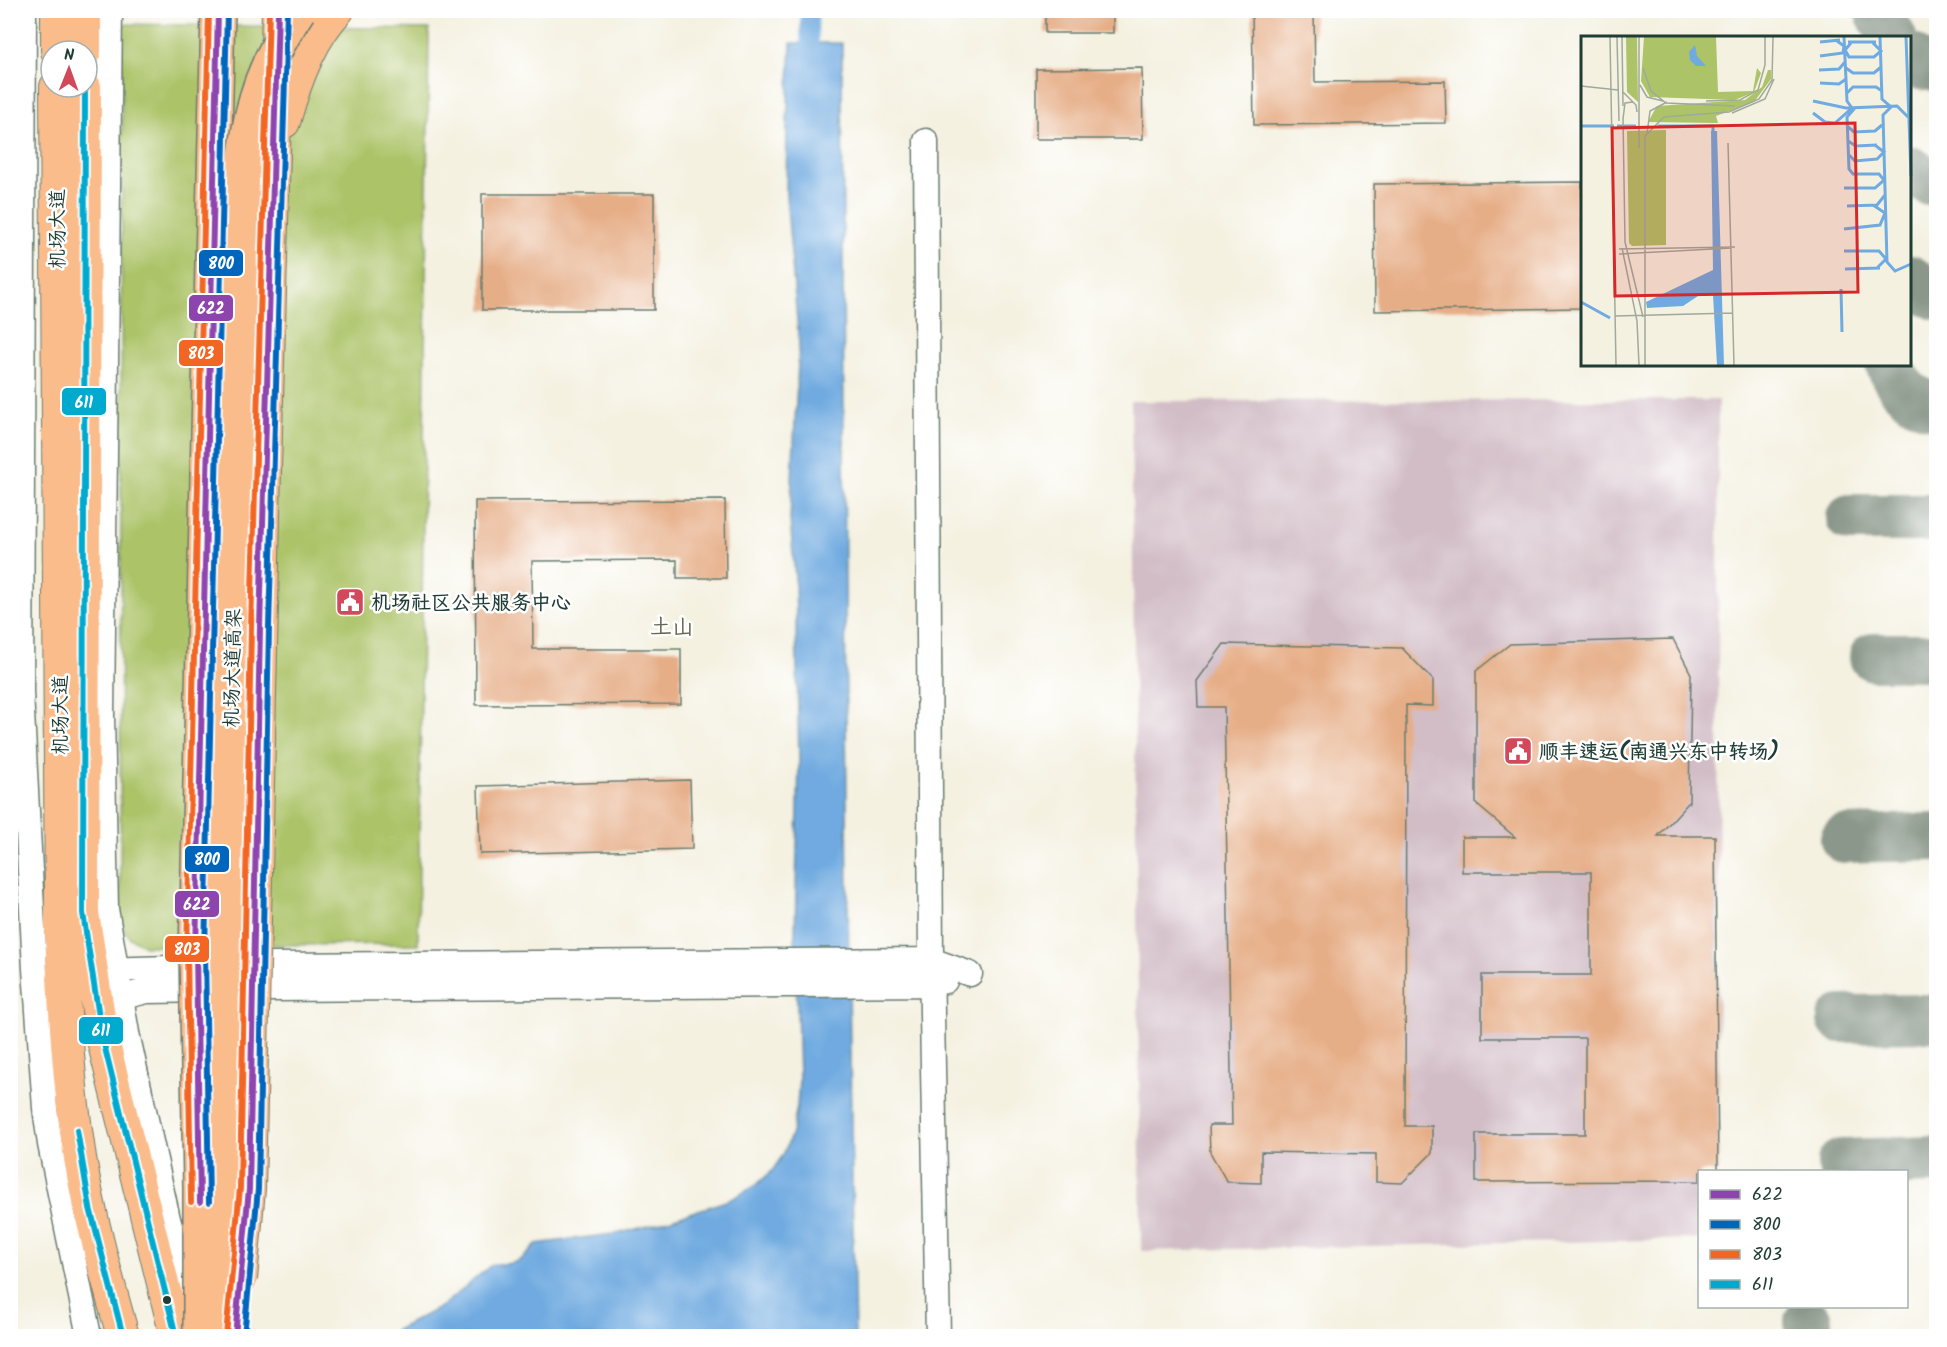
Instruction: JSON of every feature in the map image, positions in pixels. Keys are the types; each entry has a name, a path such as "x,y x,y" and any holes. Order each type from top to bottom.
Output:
{"highway":[{"path":"200,10 217,122"},
{"path":"200,1336 196,952 218,10"},
{"name":"机场大道高架","path":"230,1336 227,1190 228,953 236,379 243,189 252,112 264,73 280,38 304,16"}],"main road":[{"path":"57,10 57,39"},
{"path":"85,10 85,39"},
{"path":"274,160 290,101 304,64 304,16"},
{"path":"235,1336 249,1189 274,160 304,16"},
{"name":"机场大道","path":"56,99 61,929 76,969 109,1000 102,1036 176,1336"},
{"name":"机场大道","path":"84,99 83,913 76,969 51,1007 67,1042 81,1158 102,1260 123,1336"}],"street":[{"path":"24,10 21,692 76,969"},
{"path":"76,969 106,909 102,715 110,10"},
{"path":"926,141 931,960 938,1336"},
{"path":"76,969 272,965 931,960 970,974 932,984 861,986 272,989 147,992 109,1000 51,1007 45,1108 88,1336"},
{"path":"109,1000 200,1336"}],"shaded area":[{"path":"1718,400 1719,1170 1698,1170 1698,1239 1141,1251 1131,401"}],"green space":[{"path":"122,24 429,29 418,944 145,946 130,938 120,924"}],"water":[{"path":"791,43 842,43 847,851 855,1336 385,1336 442,1306 490,1266 514,1263 530,1252 536,1244 620,1233 732,1199 755,1186 772,1171 783,1155 792,1133 799,1079 795,936 799,760 795,578 790,519 799,343 786,196"}],"building":[{"path":"1045,10 1113,10 1113,33 1045,33"},
{"path":"1252,10 1314,10 1315,82 1445,81 1446,123 1254,125"},
{"path":"1142,68 1143,139 1036,139 1036,69"},
{"path":"1581,182 1581,308 1375,311 1374,184"},
{"path":"482,194 654,194 654,310 482,310"},
{"path":"725,500 726,578 677,578 677,560 532,561 533,649 681,649 681,704 476,705 475,501"},
{"path":"1673,639 1691,674 1689,802 1658,836 1715,836 1718,1170 1698,1170 1698,1181 1476,1182 1476,1134 1585,1134 1585,1038 1482,1038 1482,975 1591,975 1591,872 1462,872 1462,837 1515,837 1476,804 1476,671 1510,644"},
{"path":"1224,644 1402,648 1433,680 1433,706 1406,705 1405,1126 1432,1126 1432,1153 1402,1183 1376,1182 1376,1154 1261,1152 1261,1183 1227,1182 1210,1152 1209,1125 1232,1125 1224,707 1198,707 1197,681"},
{"path":"690,780 692,849 480,854 478,786"}],"waterway":[{"path":"809,10 810,66"}],"taxiway":[{"path":"1879,12 1892,36"},
{"path":"1911,58 1920,66 1936,68"},
{"path":"1911,171 1928,181 1936,182"},
{"path":"1911,280 1936,296"},
{"path":"1890,366 1897,380 1907,392 1920,401 1936,406"},
{"path":"1850,518 1936,518"},
{"path":"1873,657 1936,657"},
{"path":"1844,839 1936,837"},
{"path":"1841,1019 1936,1018"},
{"path":"1841,1163 1936,1160"},
{"path":"1808,1321 1809,1336"}],"transit line":[{"name":"803","path":"191,1202 187,952 209,10"},
{"name":"622","path":"200,1202 196,952 218,10"},
{"name":"800","path":"209,1202 205,952 227,10"},
{"name":"803","path":"226,1335 240,1188 251,627 269,10"},
{"name":"622","path":"235,1336 249,1189 260,627 278,10"},
{"name":"800","path":"244,1336 258,1189 269,627 287,10"},
{"name":"611","path":"85,99 83,913 102,1036 176,1336"},
{"name":"611","path":"77,1130 90,1208 123,1336"}],"place":[{"name":"机场社区公共服务中心","path":"350,602"},
{"name":"顺丰速运(南通兴东中转场)","path":"1518,751"}],"district":[{"name":"土山","path":"672,626"}]}
